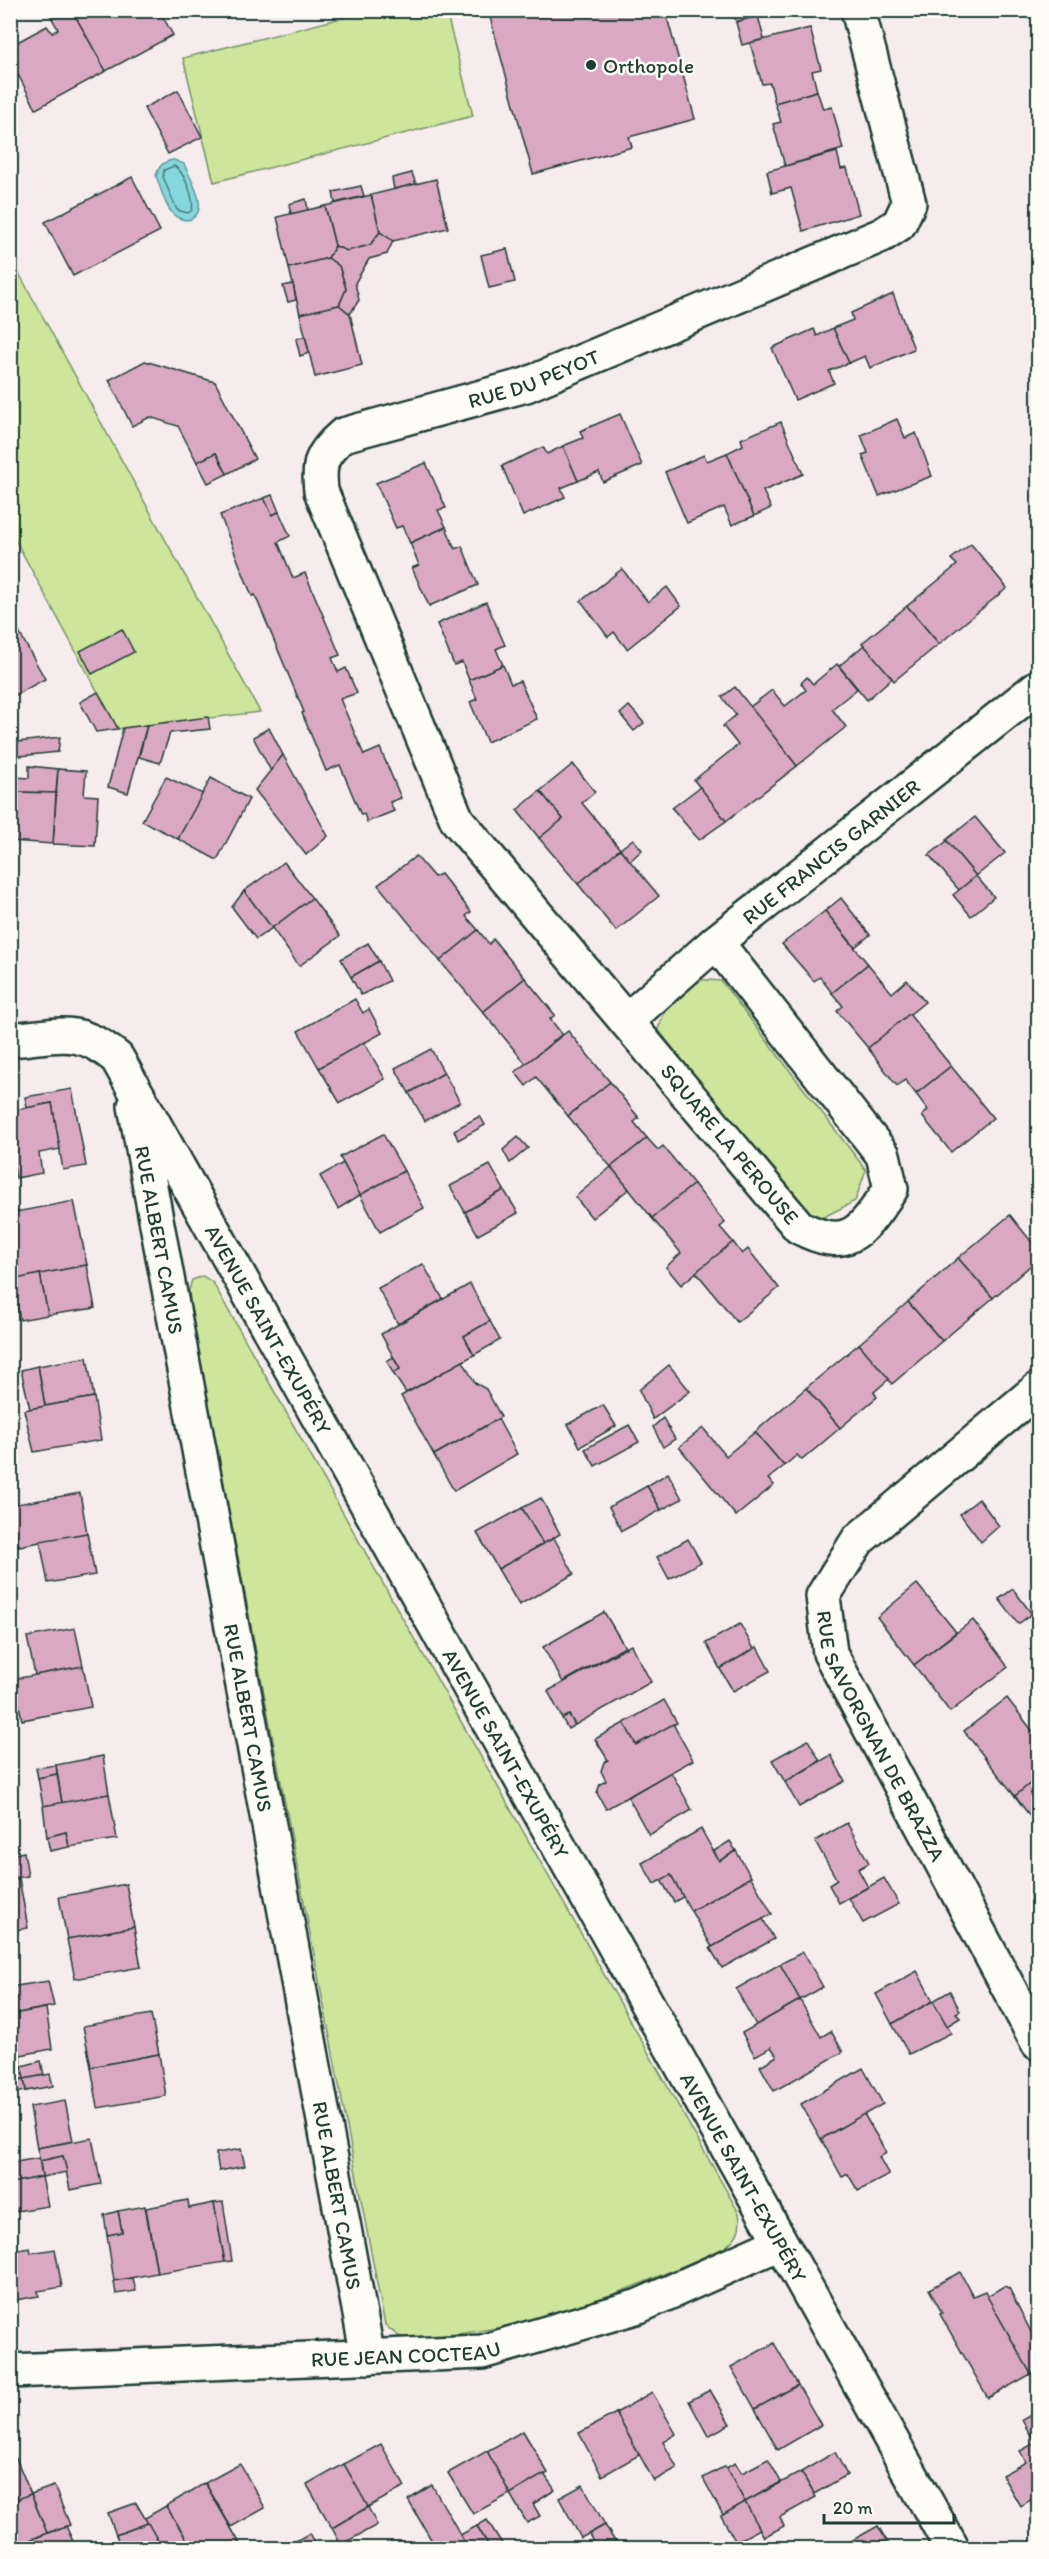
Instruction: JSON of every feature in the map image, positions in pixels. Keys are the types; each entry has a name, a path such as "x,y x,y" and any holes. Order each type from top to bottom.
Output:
{"street":[{"name":"RUE DU PEYOT","path":"457,820 321,491 319,472 325,450 343,435 526,385 882,235 898,224 909,203 858,10"},
{"name":"RUE FRANCIS GARNIER","path":"626,1021 716,942 1038,687"},
{"name":"SQUARE LA PEROUSE","path":"457,820 799,1227 821,1239 841,1240 868,1221 891,1189 883,1155 716,942"},
{"name":"AVENUE SAINT-EXUPÉRY","path":"10,1040 74,1034 96,1041 117,1058 131,1079 952,2548"},
{"name":"RUE ALBERT CAMUS","path":"131,1079 368,2357"},
{"name":"RUE SAVORGNAN DE BRAZZA","path":"1038,1389 858,1540 823,1596 830,1653 1038,2043"},
{"name":"RUE JEAN COCTEAU","path":"10,2371 482,2352 639,2306 780,2243"}],"green space":[{"path":"370,11 446,11 473,116 214,182 183,58"},
{"path":"10,257 260,712 118,729 11,532"},
{"path":"693,979 721,981 866,1170 855,1201 824,1217 798,1214 658,1029 670,999"},
{"path":"203,1276 213,1283 739,2213 738,2233 724,2248 588,2304 518,2324 428,2338 399,2336 385,2325 191,1312 189,1290 192,1280"}],"water":[{"path":"174,160 184,164 199,201 197,214 189,220 178,218 171,212 156,176 162,165"}],"building":[{"path":"58,10 72,10 106,71 36,109 10,59 10,46 47,26 52,33 58,29 50,15"},
{"path":"72,10 159,10 173,35 106,71"},
{"name":"Orthopole","path":"488,10 665,10 695,119 629,137 632,147 533,174"},
{"path":"733,10 777,10 736,22"},
{"path":"758,16 764,39 742,45 736,22"},
{"path":"810,28 821,69 812,71 817,91 775,103 770,83 762,84 750,43"},
{"path":"178,90 202,137 168,154 144,108"},
{"path":"817,91 823,109 832,107 843,149 785,166 773,124 781,122 775,103"},
{"path":"837,152 841,169 847,168 859,214 803,231 791,188 772,193 767,171"},
{"path":"412,173 416,184 394,189 392,178"},
{"path":"132,177 160,231 73,276 45,222"},
{"path":"436,179 448,228 393,241 380,232 371,195"},
{"path":"361,186 364,196 335,203 333,192"},
{"path":"371,195 380,232 370,245 347,251 335,246 325,206"},
{"path":"306,199 308,210 291,214 289,204"},
{"path":"325,206 335,246 328,258 289,268 277,217"},
{"path":"380,232 393,241 387,254 369,259 355,283 359,300 350,314 339,305 346,289 339,266 328,258 335,246 347,251 370,245"},
{"path":"507,249 515,282 489,288 481,255"},
{"path":"328,258 339,266 346,289 339,305 300,314 289,268"},
{"path":"293,284 296,300 288,302 283,286"},
{"path":"893,294 914,349 870,368 865,356 849,363 833,328 853,320 851,313"},
{"path":"339,305 350,314 362,365 315,377 300,314"},
{"path":"833,328 849,363 829,371 834,383 795,400 772,348 814,329 817,336"},
{"path":"305,336 309,353 300,356 296,339"},
{"path":"145,361 215,382 255,459 227,474 216,453 197,462 178,426 150,417 132,426 109,380"},
{"path":"620,414 642,465 603,482 599,472 578,481 563,446 583,438 580,431"},
{"path":"897,419 905,438 916,433 932,476 879,496 862,455 868,453 861,435"},
{"path":"781,422 803,474 763,491 771,508 754,516 727,453 743,445 741,439"},
{"path":"563,446 578,481 561,488 565,497 523,516 502,466 543,447 547,454"},
{"path":"216,453 227,474 208,483 197,462"},
{"path":"727,453 754,516 732,525 724,507 687,523 665,472 704,455 707,461"},
{"path":"426,463 446,508 438,510 446,527 410,543 402,526 396,528 376,483"},
{"path":"272,495 279,512 272,515 264,498"},
{"path":"264,498 272,515 279,512 290,536 278,542 293,578 305,573 340,655 332,658 338,672 346,668 357,693 340,699 364,755 380,748 401,798 390,802 394,811 367,822 364,814 361,815 340,765 326,771 302,713 304,712 255,595 252,596 220,515"},
{"path":"446,527 455,549 462,546 478,585 429,606 412,568 419,565 410,543"},
{"path":"971,544 1007,588 939,644 907,606 957,565 951,559"},
{"path":"622,569 648,602 667,587 681,606 627,649 614,632 608,637 581,601"},
{"path":"486,602 505,645 496,649 503,665 469,680 462,662 454,665 437,624"},
{"path":"907,606 939,644 894,681 862,643"},
{"path":"10,616 45,679 10,698"},
{"path":"122,629 134,652 92,674 80,651"},
{"path":"864,645 892,678 867,700 839,666"},
{"path":"837,664 857,689 832,709 846,727 797,766 750,707 772,690 785,706 806,690 801,683 807,677 813,684"},
{"path":"503,665 511,684 520,681 537,719 487,742 470,702 477,699 469,680"},
{"path":"735,687 797,766 726,821 694,780 738,745 723,726 736,715 722,697"},
{"path":"98,692 118,729 96,732 80,702"},
{"path":"629,706 644,723 634,731 620,714"},
{"path":"208,717 210,729 170,733 160,763 139,757 147,725"},
{"path":"147,725 128,793 108,787 123,728"},
{"path":"269,728 283,755 271,771 253,737"},
{"path":"60,737 58,752 10,757 10,743"},
{"path":"283,755 328,836 306,855 255,790"},
{"path":"573,764 595,792 582,803 620,849 578,884 539,838 563,819 540,791"},
{"path":"29,766 58,769 56,793 15,792 15,777 29,778"},
{"path":"58,769 86,771 84,795 98,796 95,846 53,844"},
{"path":"166,777 203,794 178,839 142,821"},
{"path":"211,778 249,799 217,860 178,839"},
{"path":"700,787 726,821 699,840 672,808"},
{"path":"540,791 563,819 539,838 517,810"},
{"path":"15,792 56,793 53,844 11,841"},
{"path":"975,817 1005,853 976,876 946,840"},
{"path":"633,839 642,850 630,861 620,849"},
{"path":"947,841 976,876 959,890 929,855"},
{"path":"620,849 659,896 616,931 578,884"},
{"path":"416,856 434,877 441,874 471,912 466,916 478,930 440,961 378,885"},
{"path":"284,862 312,898 272,928 244,891"},
{"path":"976,876 994,897 971,916 953,895"},
{"path":"244,891 272,928 256,939 232,907"},
{"path":"312,898 340,936 299,966 272,928"},
{"path":"841,898 870,935 855,947 825,911"},
{"path":"825,911 868,964 832,993 820,977 814,981 782,944"},
{"path":"478,930 489,944 493,939 525,978 483,1012 440,961"},
{"path":"368,943 379,961 351,977 341,959"},
{"path":"379,961 389,981 361,995 351,977"},
{"path":"868,964 892,993 907,980 925,1002 868,1048 837,1011 843,1006 832,993"},
{"path":"525,978 555,1015 550,1019 562,1034 526,1064 483,1012"},
{"path":"355,999 363,1013 369,1009 382,1033 319,1068 298,1031"},
{"path":"909,1014 951,1066 916,1094 905,1080 897,1086 868,1048"},
{"path":"568,1031 610,1082 568,1116 536,1077 526,1086 515,1072"},
{"path":"364,1042 385,1079 340,1103 319,1068"},
{"path":"431,1049 444,1073 409,1093 395,1068"},
{"path":"951,1066 993,1118 951,1152 922,1116 928,1110 916,1094"},
{"path":"444,1073 460,1102 425,1121 409,1093"},
{"path":"610,1082 639,1118 634,1122 647,1138 611,1167 568,1116"},
{"path":"72,1089 86,1166 63,1170 52,1103 27,1108 25,1097"},
{"path":"52,1103 60,1149 39,1153 42,1173 16,1178 10,1147 10,1111"},
{"path":"480,1116 485,1125 458,1140 454,1130"},
{"path":"383,1134 404,1171 360,1195 340,1157"},
{"path":"518,1137 528,1148 510,1163 503,1150"},
{"path":"647,1138 658,1150 663,1146 694,1184 652,1218 611,1167"},
{"path":"343,1163 360,1195 338,1209 320,1176"},
{"path":"490,1165 504,1190 465,1212 450,1186"},
{"path":"611,1167 629,1189 592,1218 575,1197"},
{"path":"404,1171 424,1208 380,1232 360,1195"},
{"path":"694,1184 725,1223 720,1227 733,1242 681,1285 666,1267 681,1253 652,1218"},
{"path":"504,1190 518,1213 478,1235 465,1212"},
{"path":"74,1201 87,1265 12,1280 10,1213"},
{"path":"1010,1215 1038,1250 1038,1259 993,1298 958,1258"},
{"path":"733,1242 742,1254 748,1249 779,1288 737,1322 696,1272"},
{"path":"958,1258 993,1298 942,1341 908,1302"},
{"path":"423,1264 443,1299 398,1324 378,1288"},
{"path":"87,1265 95,1308 48,1315 40,1274"},
{"path":"40,1274 48,1315 20,1320 12,1280"},
{"path":"470,1284 490,1321 464,1336 474,1355 406,1393 393,1373 400,1369 381,1334"},
{"path":"908,1302 942,1341 892,1384 859,1344"},
{"path":"490,1321 500,1340 474,1355 464,1336"},
{"path":"859,1344 889,1379 874,1392 877,1397 840,1428 806,1388"},
{"path":"87,1357 94,1397 45,1406 38,1366"},
{"path":"393,1357 400,1369 393,1373 387,1361"},
{"path":"463,1361 475,1383 486,1389 501,1417 434,1455 401,1396"},
{"path":"669,1365 690,1391 653,1419 639,1390"},
{"path":"38,1366 45,1406 30,1409 21,1370"},
{"path":"806,1388 840,1428 802,1460 797,1455 784,1466 755,1432"},
{"path":"94,1397 101,1440 34,1452 24,1410"},
{"path":"603,1405 616,1426 580,1447 568,1424"},
{"path":"663,1418 675,1439 663,1447 653,1427"},
{"path":"498,1419 517,1454 454,1491 434,1455"},
{"path":"629,1425 639,1442 595,1466 585,1449"},
{"path":"703,1428 726,1456 755,1432 784,1466 768,1479 774,1485 736,1516 679,1447"},
{"path":"668,1473 682,1499 661,1510 647,1486"},
{"path":"647,1486 661,1510 622,1531 609,1507"},
{"path":"80,1493 87,1533 19,1546 11,1505"},
{"path":"541,1498 560,1534 543,1544 522,1508"},
{"path":"979,1499 999,1526 981,1542 960,1514"},
{"path":"10,1505 19,1546 10,1547"},
{"path":"522,1508 543,1544 498,1569 477,1533"},
{"path":"87,1533 95,1575 48,1583 40,1541"},
{"path":"554,1538 574,1574 519,1605 498,1569"},
{"path":"688,1539 701,1562 669,1579 657,1557"},
{"path":"917,1584 956,1632 914,1665 877,1617"},
{"path":"1013,1589 1032,1614 1018,1624 999,1599"},
{"path":"604,1612 625,1647 563,1682 543,1647"},
{"path":"973,1620 1008,1667 950,1712 914,1665"},
{"path":"740,1624 754,1649 720,1669 706,1643"},
{"path":"75,1628 83,1666 35,1675 27,1637"},
{"path":"631,1645 651,1682 575,1725 569,1715 562,1718 548,1691"},
{"path":"757,1647 770,1671 733,1691 720,1669"},
{"path":"83,1666 91,1707 22,1720 14,1679"},
{"path":"1007,1698 1038,1738 1038,1777 1015,1796 964,1731"},
{"path":"664,1700 677,1723 636,1745 624,1723"},
{"path":"569,1715 575,1725 568,1729 562,1718"},
{"path":"624,1723 636,1745 673,1724 693,1760 606,1809 597,1793 600,1784 606,1781 601,1771 604,1762 608,1760 595,1739"},
{"path":"808,1740 820,1761 785,1782 772,1760"},
{"path":"831,1755 845,1781 799,1807 785,1782"},
{"path":"103,1756 109,1794 62,1803 56,1765"},
{"path":"56,1765 57,1774 38,1778 36,1768"},
{"path":"671,1772 692,1810 649,1835 628,1797"},
{"path":"57,1774 62,1803 43,1806 38,1778"},
{"path":"1038,1777 1038,1827 1015,1796"},
{"path":"109,1794 117,1839 69,1847 66,1832 47,1837 43,1806"},
{"path":"847,1823 869,1863 858,1869 868,1887 839,1903 829,1885 837,1880 815,1841"},
{"path":"701,1829 719,1861 736,1851 751,1877 691,1911 671,1875 654,1884 642,1863"},
{"path":"66,1832 69,1847 50,1851 47,1837"},
{"path":"730,1841 736,1851 719,1861 714,1851"},
{"path":"24,1852 28,1876 10,1879 10,1855"},
{"path":"671,1875 683,1897 674,1902 661,1880"},
{"path":"751,1877 772,1914 712,1947 691,1911"},
{"path":"19,1878 28,1928 10,1931 10,1879"},
{"path":"884,1878 899,1904 863,1923 849,1898"},
{"path":"126,1884 134,1927 67,1939 59,1897"},
{"path":"763,1919 774,1939 722,1968 710,1948"},
{"path":"134,1927 141,1967 75,1979 67,1939"},
{"path":"803,1952 823,1987 800,2000 780,1964"},
{"path":"780,1964 800,2000 756,2025 736,1989"},
{"path":"917,1971 933,2001 892,2024 876,1994"},
{"path":"48,1981 54,2006 13,2014 10,1987"},
{"path":"950,1991 960,2011 956,2013 960,2018 947,2026 933,2001"},
{"path":"800,2000 821,2037 831,2031 843,2052 774,2091 760,2066 777,2056 771,2047 755,2056 742,2033"},
{"path":"933,2001 951,2033 909,2054 892,2024"},
{"path":"46,2008 52,2049 20,2055 13,2014"},
{"path":"151,2014 159,2054 91,2067 83,2026"},
{"path":"16,2034 24,2079 10,2081 10,2035"},
{"path":"159,2054 166,2096 98,2108 91,2067"},
{"path":"41,2061 44,2075 24,2079 22,2066"},
{"path":"863,2068 883,2104 821,2139 801,2104"},
{"path":"50,2074 53,2086 26,2091 24,2079"},
{"path":"24,2079 26,2091 10,2094 10,2081"},
{"path":"65,2101 73,2141 37,2148 30,2107"},
{"path":"864,2114 886,2152 879,2157 889,2175 858,2191 848,2174 842,2177 821,2139"},
{"path":"92,2138 101,2184 70,2190 63,2156 40,2161 37,2148"},
{"path":"241,2149 245,2166 219,2171 216,2153"},
{"path":"63,2156 67,2172 42,2177 40,2161"},
{"path":"39,2158 42,2177 10,2183 10,2163"},
{"path":"42,2177 48,2206 10,2212 10,2183"},
{"path":"188,2200 189,2208 214,2203 225,2262 157,2273 146,2208"},
{"path":"223,2202 232,2261 225,2262 214,2203"},
{"path":"145,2206 157,2273 114,2281 107,2235 122,2232 118,2211"},
{"path":"118,2211 122,2232 107,2235 104,2215"},
{"path":"30,2248 31,2253 55,2249 62,2287 38,2291 39,2296 10,2301 10,2251"},
{"path":"960,2272 973,2296 985,2291 1031,2374 988,2398 940,2314 942,2313 929,2289"},
{"path":"133,2278 136,2291 116,2294 114,2281"},
{"path":"1004,2286 1009,2288 1038,2346 1038,2369 1031,2374 987,2296"},
{"path":"774,2343 798,2385 755,2409 731,2367"},
{"path":"798,2385 821,2425 778,2450 755,2409"},
{"path":"710,2390 730,2424 708,2436 689,2401"},
{"path":"652,2392 676,2434 663,2442 677,2468 654,2481 616,2413"},
{"path":"1038,2411 1038,2496 1020,2506 1002,2475 1026,2462 1020,2451 1035,2443 1022,2420"},
{"path":"616,2413 639,2455 602,2476 579,2433"},
{"path":"523,2431 548,2473 510,2494 487,2451"},
{"path":"381,2444 405,2487 368,2507 344,2464"},
{"path":"487,2451 510,2494 473,2514 448,2473"},
{"path":"835,2452 847,2475 814,2494 801,2472"},
{"path":"16,2458 31,2494 10,2502 10,2460"},
{"path":"768,2459 781,2482 745,2502 726,2468 735,2463 742,2473"},
{"path":"240,2464 265,2508 231,2527 205,2483"},
{"path":"344,2464 368,2507 332,2528 307,2485"},
{"path":"725,2466 745,2502 723,2515 703,2478"},
{"path":"801,2472 816,2497 780,2517 784,2526 764,2537 745,2502"},
{"path":"544,2474 555,2490 533,2504 540,2516 527,2523 510,2494"},
{"path":"205,2483 242,2547 192,2548 166,2506"},
{"path":"432,2485 464,2541 451,2548 436,2548 408,2500"},
{"path":"583,2485 605,2525 581,2538 559,2498"},
{"path":"54,2486 70,2525 47,2533 31,2494"},
{"path":"31,2494 47,2533 10,2548 10,2502"},
{"path":"745,2502 760,2529 736,2542 721,2516"},
{"path":"136,2503 148,2523 116,2535 108,2513"},
{"path":"166,2506 192,2548 162,2548 145,2518"},
{"path":"368,2507 377,2525 341,2545 332,2528"},
{"path":"487,2520 505,2548 490,2548 477,2526"},
{"path":"148,2523 158,2541 139,2548 121,2548 116,2535"},
{"path":"605,2525 619,2548 596,2548 589,2534"},
{"path":"66,2526 76,2548 10,2548"},
{"path":"477,2526 490,2548 468,2548 460,2535"},
{"path":"878,2526 891,2548 844,2548 842,2546"},
{"path":"310,2533 318,2548 283,2548"}],"place":[{"name":"Orthopole","path":"591,65"}]}
